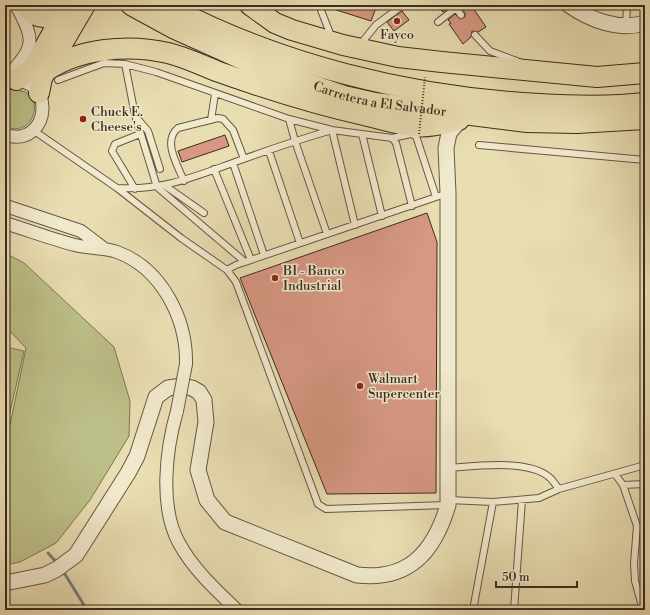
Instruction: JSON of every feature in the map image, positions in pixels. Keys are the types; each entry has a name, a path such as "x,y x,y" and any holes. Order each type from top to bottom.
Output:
{"highway":[{"path":"26,5 32,13 41,17 49,18 66,9"},
{"path":"52,76 85,5"},
{"name":"Carretera a El Salvador","path":"131,5 175,29 264,68 344,96 375,103 527,122 618,122 645,119"},
{"name":"Carretera a El Salvador","path":"166,5 203,23 298,60 326,69 418,91 492,101 586,106 645,103"},
{"path":"250,5 268,30 298,60"},
{"path":"250,5 276,23 332,42 398,56 442,62 597,76 645,73"},
{"path":"9,81 33,68 66,9"},
{"path":"175,29 205,67"},
{"path":"52,76 59,62 77,56 122,49 150,50 169,53 205,67 316,104 416,126 423,130 479,116"},
{"path":"39,93 42,78 52,76"}],"street":[{"path":"5,135 19,136 34,130 42,116 43,104 39,93 29,84 9,81 30,43 28,29 16,5"},
{"path":"569,5 594,19 614,25 626,26 645,24"},
{"path":"5,584 35,577 62,565 76,555 128,474 137,456 156,396 163,390 172,386 192,388 199,392 204,400 206,422 198,470 207,500 225,522 345,572 357,575 380,577 391,574 408,566 425,552 444,521 448,503 449,468 442,195 446,148 449,134 460,120"},
{"path":"423,130 446,148"},
{"path":"9,206 81,231 102,247"},
{"path":"5,223 77,246 102,247 118,252 142,265 155,277 178,317 187,345 186,364 177,411 170,436 166,489 172,524 178,542 191,562 210,584 237,610"}],"lane":[{"path":"319,5 332,42"},
{"path":"357,48 376,25 403,5"},
{"path":"626,26 627,5"},
{"path":"438,22 456,8 460,15"},
{"path":"475,35 490,51 518,60 535,71"},
{"path":"52,76 104,64 125,64 156,72 289,119 332,130 392,138 411,134 416,136 442,195 264,255 227,270"},
{"path":"125,64 135,115 157,187 248,261"},
{"path":"211,120 215,94"},
{"path":"135,115 148,131 160,169"},
{"path":"184,181 170,143 172,136 178,128 218,118 226,121 233,130 244,159"},
{"path":"289,119 295,141 327,234"},
{"path":"34,130 117,188 181,238 227,270 236,282 318,504 326,509 493,502 539,498 559,489 645,465"},
{"path":"117,188 135,189 157,187 184,181 295,141 332,130"},
{"path":"332,130 355,225"},
{"path":"135,189 112,151 115,144 140,134"},
{"path":"362,134 382,216"},
{"path":"392,138 396,143 412,206"},
{"path":"479,145 645,160"},
{"path":"269,151 300,243"},
{"path":"233,163 264,255"},
{"path":"214,169 248,261"},
{"path":"164,185 204,213"},
{"path":"449,468 492,465 532,468 549,477 559,489"},
{"path":"615,474 623,485 637,526 634,563 635,581 643,610"},
{"path":"623,485 645,484"},
{"path":"514,610 522,500"},
{"path":"474,610 493,502"}],"path":[{"path":"423,130 425,77"}],"green space":[{"path":"12,89 26,92 34,102 31,120 23,127 18,129 5,126 5,92"},
{"path":"5,253 24,263 114,347 130,401 129,436 90,500 56,543 20,562 5,565 5,425 10,425 26,348 5,326"},
{"path":"5,347 24,351 8,421 5,420"}],"building":[{"path":"328,5 377,5 371,21 327,7"},
{"path":"437,5 453,5 443,12"},
{"path":"459,5 471,5 486,27 478,32 472,31 471,37 463,44 449,24 451,23 448,20 455,14 460,19 465,17 465,13"},
{"name":"Fayco","path":"402,11 409,20 394,31 387,22"},
{"path":"225,135 229,146 182,162 178,151"},
{"name":"Walmart Supercenter","path":"427,213 437,242 436,493 327,494 240,278"}],"waterway":[{"path":"48,553 57,563"},
{"path":"63,571 87,610"}],"place":[{"name":"Fayco","path":"397,21"},
{"name":"Chuck E. Cheese's","path":"83,119"},
{"name":"BI - Banco Industrial","path":"275,278"},
{"name":"Walmart Supercenter","path":"360,386"}]}
